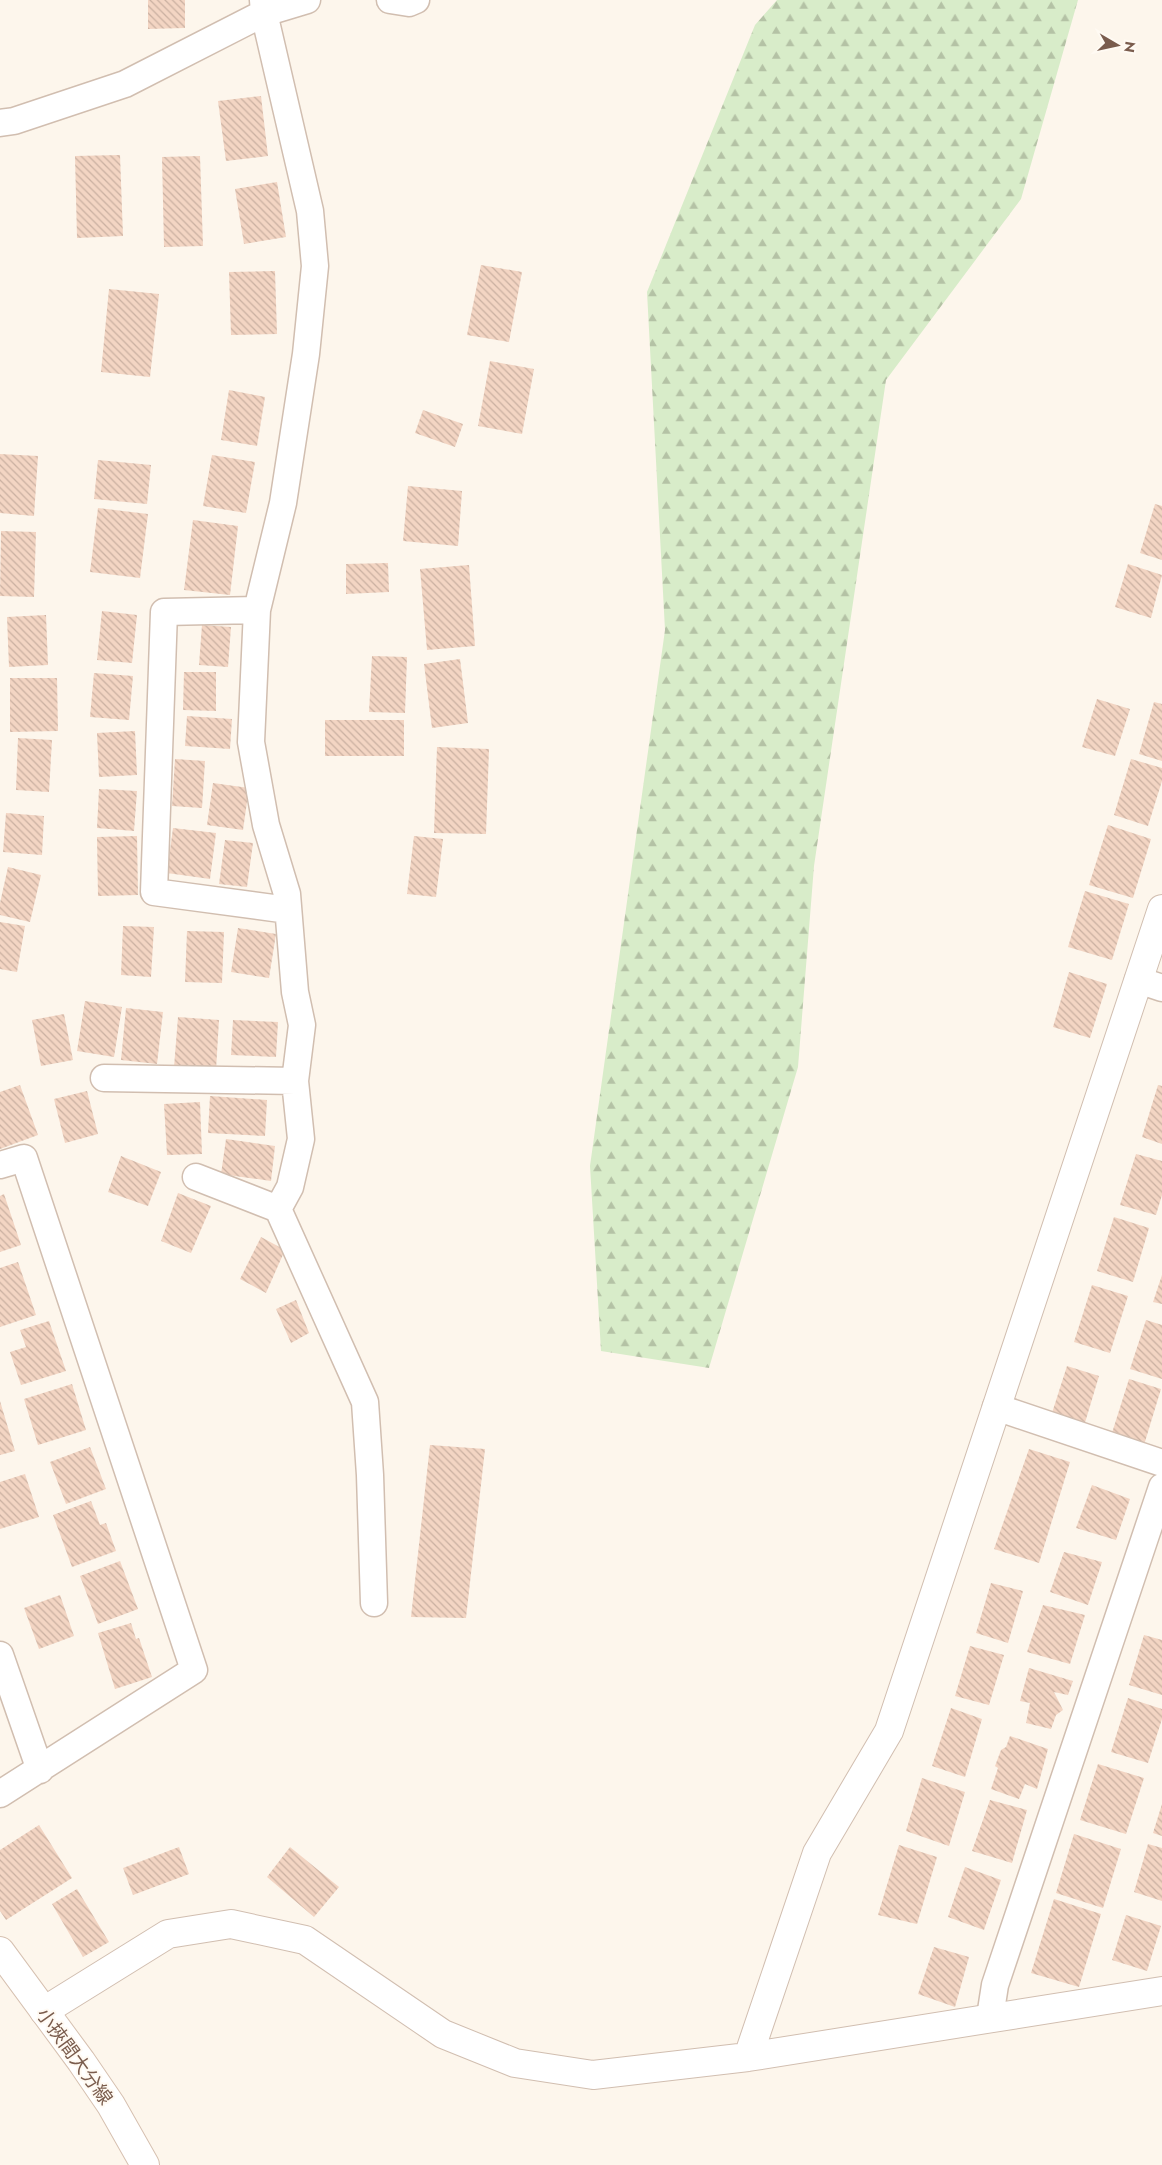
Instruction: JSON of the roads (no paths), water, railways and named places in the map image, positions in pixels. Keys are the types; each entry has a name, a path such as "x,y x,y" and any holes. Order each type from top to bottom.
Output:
{"street":[{"path":"0,123 14,121 126,84 264,6 307,0"},
{"path":"390,0 409,3 416,0"},
{"path":"264,6 310,211 315,266 306,354 283,503 257,610 252,742 266,826 287,894 295,992 302,1025 295,1081 301,1139 290,1187 278,1209"},
{"path":"257,610 164,612 154,892 288,910"},
{"path":"748,2057 817,1853 889,1731 996,1407 1150,984 1162,909"},
{"path":"104,1078 295,1081"},
{"path":"0,1166 24,1158 194,1670 0,1794"},
{"path":"196,1177 278,1209 366,1402 374,1603"},
{"path":"996,1407 1162,1463"},
{"path":"990,2017 994,1984 1162,1486"},
{"path":"0,1655 40,1770"},
{"path":"44,2012 168,1934 232,1924 305,1940 443,2034 515,2063 593,2075 748,2057 1162,1991"},
{"name":"小挾間大分線","path":"0,1950 106,2098 145,2165"}]}
